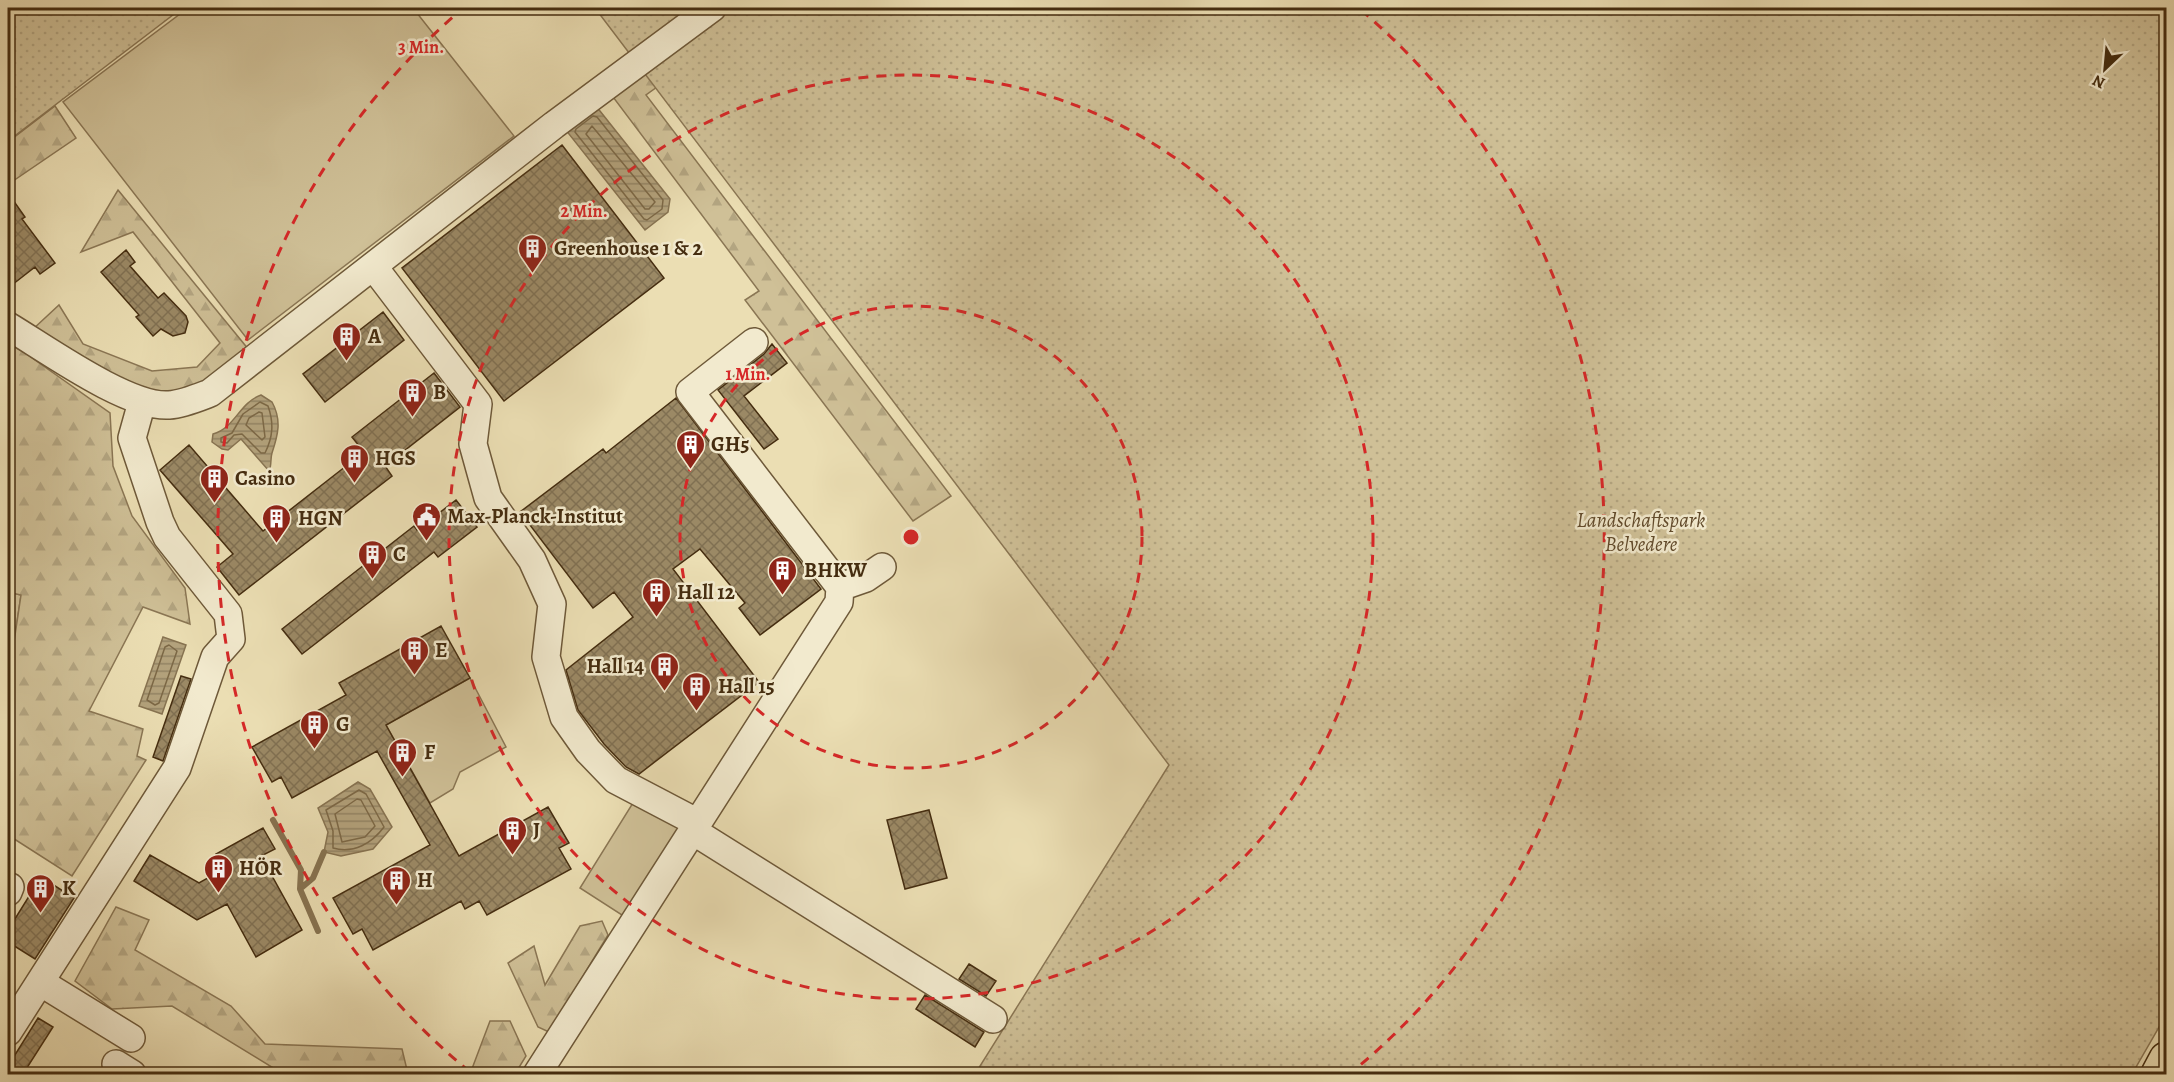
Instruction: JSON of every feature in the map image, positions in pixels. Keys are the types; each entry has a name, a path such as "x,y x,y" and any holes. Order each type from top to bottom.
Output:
{"highway":[{"path":"2158,1074 2166,1059"}],"lane":[{"path":"8,326 116,390 142,402 169,405 210,393 712,8"},
{"path":"373,266 478,404 473,444 488,498 532,560 552,604 546,657 564,717 588,751 616,780 695,827 993,1019"},
{"path":"537,1074 839,602 840,587 690,392 754,342"},
{"path":"8,1032 24,992 177,768 215,657 231,639 228,614 167,537 160,522 132,438 142,402"},
{"path":"840,587 866,578 882,567"},
{"path":"24,992 131,1038"}],"green space":[{"path":"8,8 182,8 8,141"},
{"path":"188,8 413,8 514,136 248,340 63,102"},
{"name":"Landschaftspark Belvedere","path":"595,8 2166,8 2166,1015 2132,1074 975,1074 1169,765"},
{"path":"721,8 657,87 646,95 951,496 913,521 745,300 759,291 610,93"},
{"path":"55,106 76,138 13,181 8,180 8,142"},
{"path":"118,190 249,350 208,385 173,394 146,392 32,330 59,305 83,344 152,371 197,367 220,343 133,232 81,252"},
{"path":"8,341 110,413 113,466 132,516 185,588 190,624 143,607 89,711 143,729 137,756 146,760 72,876 8,835 8,682 21,595 8,592"},
{"path":"8,592 21,595 8,682"},
{"path":"470,678 506,747 460,772 453,789 430,803 386,725"},
{"path":"636,798 682,827 625,917 580,888"},
{"path":"116,907 149,920 135,950 231,1006 265,1044 402,1049 408,1074 283,1074 172,1006 112,1009 75,981"},
{"path":"602,921 608,935 549,1032 538,1027 508,963 534,946 545,985 580,926"},
{"path":"490,1021 510,1021 526,1056 515,1074 470,1074"}],"water":[{"path":"596,106 670,199 668,212 645,230 565,129"},
{"path":"261,395 272,402 278,421 269,471 241,439 228,450 212,442 213,434 227,426 247,404"},
{"path":"163,637 186,645 162,714 139,706"},
{"path":"358,782 370,789 392,827 373,849 341,856 324,852 328,832 318,808"}],"building":[{"name":"Greenhouse 1 & 2","path":"562,145 664,278 504,401 402,268"},
{"path":"8,193 25,217 22,219 55,263 40,274 35,267 8,288"},
{"path":"126,250 135,262 130,266 158,298 164,293 186,316 188,322 185,333 173,336 161,329 153,336 136,317 139,315 101,272"},
{"name":"A","path":"383,312 404,340 325,402 303,374"},
{"path":"772,344 787,363 744,396 778,439 764,449 718,390 764,354"},
{"path":"434,373 460,407 385,466 392,476 239,595 217,567 233,554 160,470 189,445 263,531 364,452 352,437"},
{"path":"676,398 821,589 760,635 739,608 745,603 700,549 673,569 759,682 639,774 626,767 604,744 578,710 566,670 633,617 614,592 593,608 520,512 603,449 606,453"},
{"name":"C","path":"456,500 477,527 438,557 434,552 302,654 282,629 414,526 417,530"},
{"path":"441,626 470,678 386,725 459,856 548,807 569,843 559,848 571,869 487,915 479,901 465,909 461,901 373,950 362,929 353,934 333,898 430,845 377,751 292,798 281,777 272,782 252,747 346,695 339,683"},
{"path":"181,676 191,679 163,761 153,757"},
{"path":"929,810 947,878 905,889 887,820"},
{"name":"HÖR","path":"263,828 275,849 261,856 302,930 256,957 227,904 197,920 134,881 150,855 199,883 224,869 216,854"},
{"name":"K","path":"41,877 74,898 35,959 8,942 8,930"},
{"path":"969,964 996,981 986,996 959,979"},
{"path":"925,995 984,1032 975,1047 916,1009"},
{"path":"38,1018 53,1027 23,1074 8,1074 8,1066"}],"waterway":[{"path":"273,820 301,870 300,889"},
{"path":"318,931 300,889 313,878 324,852"}],"place":[{"name":"Greenhouse 1 & 2","path":"533,274"},
{"name":"A","path":"347,362"},
{"name":"B","path":"412,418"},
{"name":"GH5","path":"690,470"},
{"name":"HGS","path":"354,484"},
{"name":"Casino","path":"214,504"},
{"name":"Max-Planck-Institut","path":"426,542"},
{"name":"HGN","path":"277,544"},
{"name":"C","path":"372,580"},
{"name":"BHKW","path":"783,596"},
{"name":"Hall 12","path":"656,618"},
{"name":"E","path":"414,676"},
{"name":"Hall 14","path":"665,692"},
{"name":"Hall 15","path":"697,712"},
{"name":"G","path":"315,750"},
{"name":"F","path":"403,778"},
{"name":"J","path":"512,856"},
{"name":"HÖR","path":"218,894"},
{"name":"H","path":"396,906"},
{"name":"K","path":"41,914"}]}
